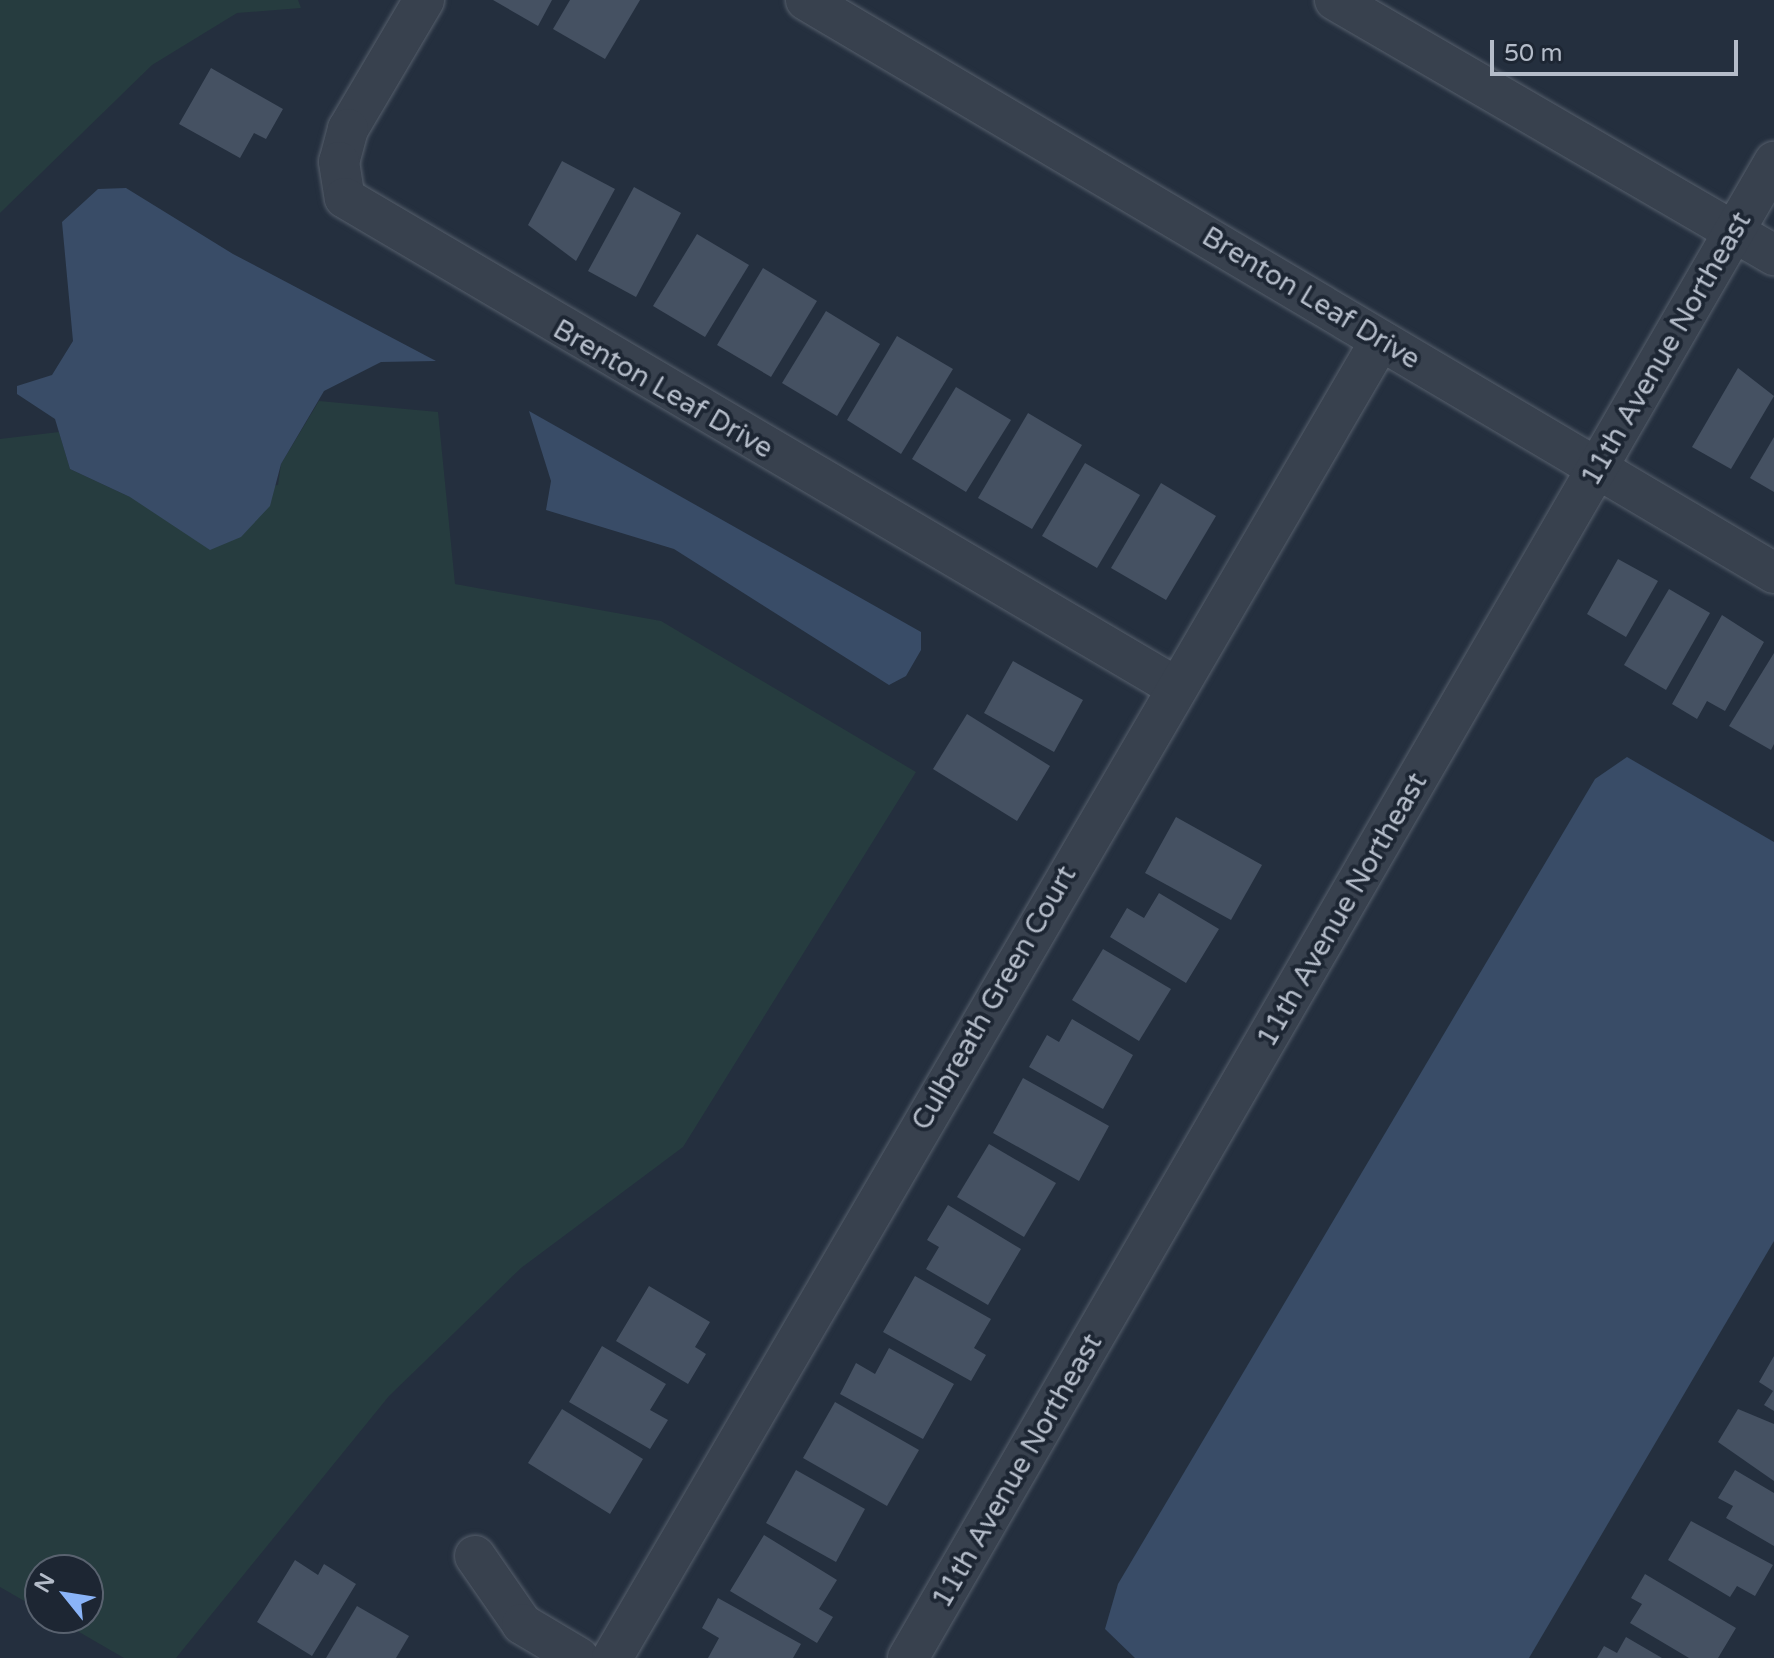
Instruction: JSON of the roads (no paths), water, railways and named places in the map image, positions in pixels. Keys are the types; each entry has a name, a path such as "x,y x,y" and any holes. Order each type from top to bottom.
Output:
{"street":[{"name":"Brenton Leaf Drive","path":"424,0 348,129 339,162 345,198 1174,686"},
{"name":"Brenton Leaf Drive","path":"806,0 1774,573"},
{"path":"1335,0 1774,255"},
{"name":"11th Avenue Northeast","path":"908,1658 1774,162"},
{"name":"Culbreath Green Court","path":"612,1658 1174,686 1380,341"},
{"path":"475,1556 522,1624 579,1658"}],"water":[{"path":"126,188 233,254 436,361 381,362 324,391 281,464 270,506 241,537 210,550 130,497 70,469 55,419 17,394 17,386 52,375 73,341 62,222 98,189"},
{"path":"529,411 921,632 921,650 906,676 889,685 674,549 546,510 551,481"},
{"path":"1627,757 1774,842 1774,1241 1529,1658 1135,1658 1105,1629 1118,1584 1595,779"}]}
